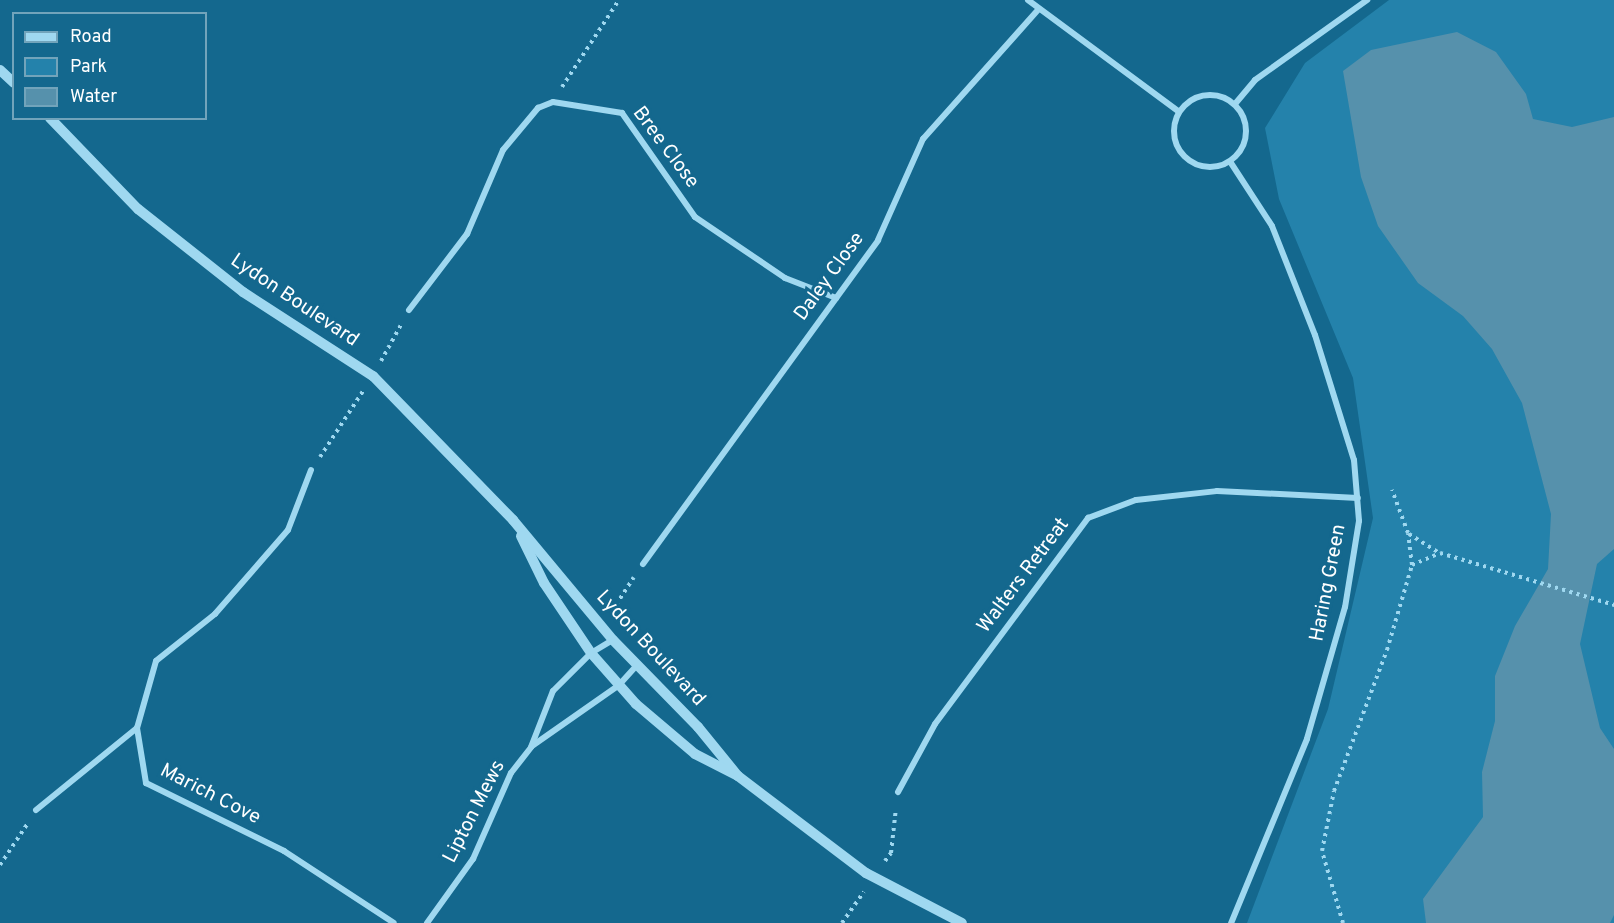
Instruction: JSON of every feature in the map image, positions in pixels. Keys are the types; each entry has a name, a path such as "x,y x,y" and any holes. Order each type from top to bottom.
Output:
{"street":[{"path":"1028,0 1038,10 1179,111"},
{"path":"1235,104 1255,80 1368,0"},
{"name":"Daley Close","path":"643,564 878,240 923,139 1038,10"},
{"path":"0,70 12,81"},
{"path":"1220,95 1235,104 1247,125 1244,148 1231,163 1203,168 1187,161 1173,138 1179,111 1195,97 1220,95"},
{"name":"Bree Close","path":"553,102 622,113 695,217 785,278 836,298"},
{"path":"409,310 467,234 504,150 538,108 553,102"},
{"name":"Lydon Boulevard","path":"52,120 138,209 243,292 373,376 513,520 613,640 698,727 738,776"},
{"name":"Haring Green","path":"1231,163 1272,226 1315,335 1354,460 1359,521 1345,608 1307,739 1239,912 1231,923"},
{"name":"Marich Cove","path":"311,470 288,530 215,614 156,661 137,728 146,783 284,851 394,923"},
{"name":"Walters Retreat","path":"898,792 935,724 1088,518 1136,500 1217,492 1358,498"},
{"name":"Lydon Boulevard","path":"513,520 544,583 591,653 636,704 696,754 738,776 866,873 962,923"},
{"name":"Lipton Mews","path":"427,923 473,859 511,773 531,747 553,691 591,653 613,640"},
{"name":"Lipton Mews","path":"531,747 619,685 637,665"},
{"path":"36,810 137,728"},
{"name":"Haring Green","path":"1239,912 1239,923"}],"path":[{"path":"553,102 619,0"},
{"path":"1343,923 1322,851 1334,791 1387,650 1412,565 1408,533 1392,490"},
{"path":"1408,533 1440,553 1528,577 1614,605"},
{"path":"1412,565 1440,553"},
{"path":"597,621 613,611 643,564"},
{"path":"0,865 36,810"}],"green space":[{"path":"1389,0 1614,0 1614,923 1247,923 1328,709 1373,518 1353,378 1279,199 1265,128 1305,63"}],"water":[{"path":"1457,32 1496,52 1526,94 1533,119 1572,127 1614,117 1614,549 1597,564 1580,644 1600,728 1614,749 1614,915 1610,923 1426,923 1423,899 1483,817 1482,772 1495,721 1495,676 1515,626 1548,569 1551,514 1522,403 1492,349 1463,316 1418,283 1378,226 1361,177 1343,71 1371,50"}]}
